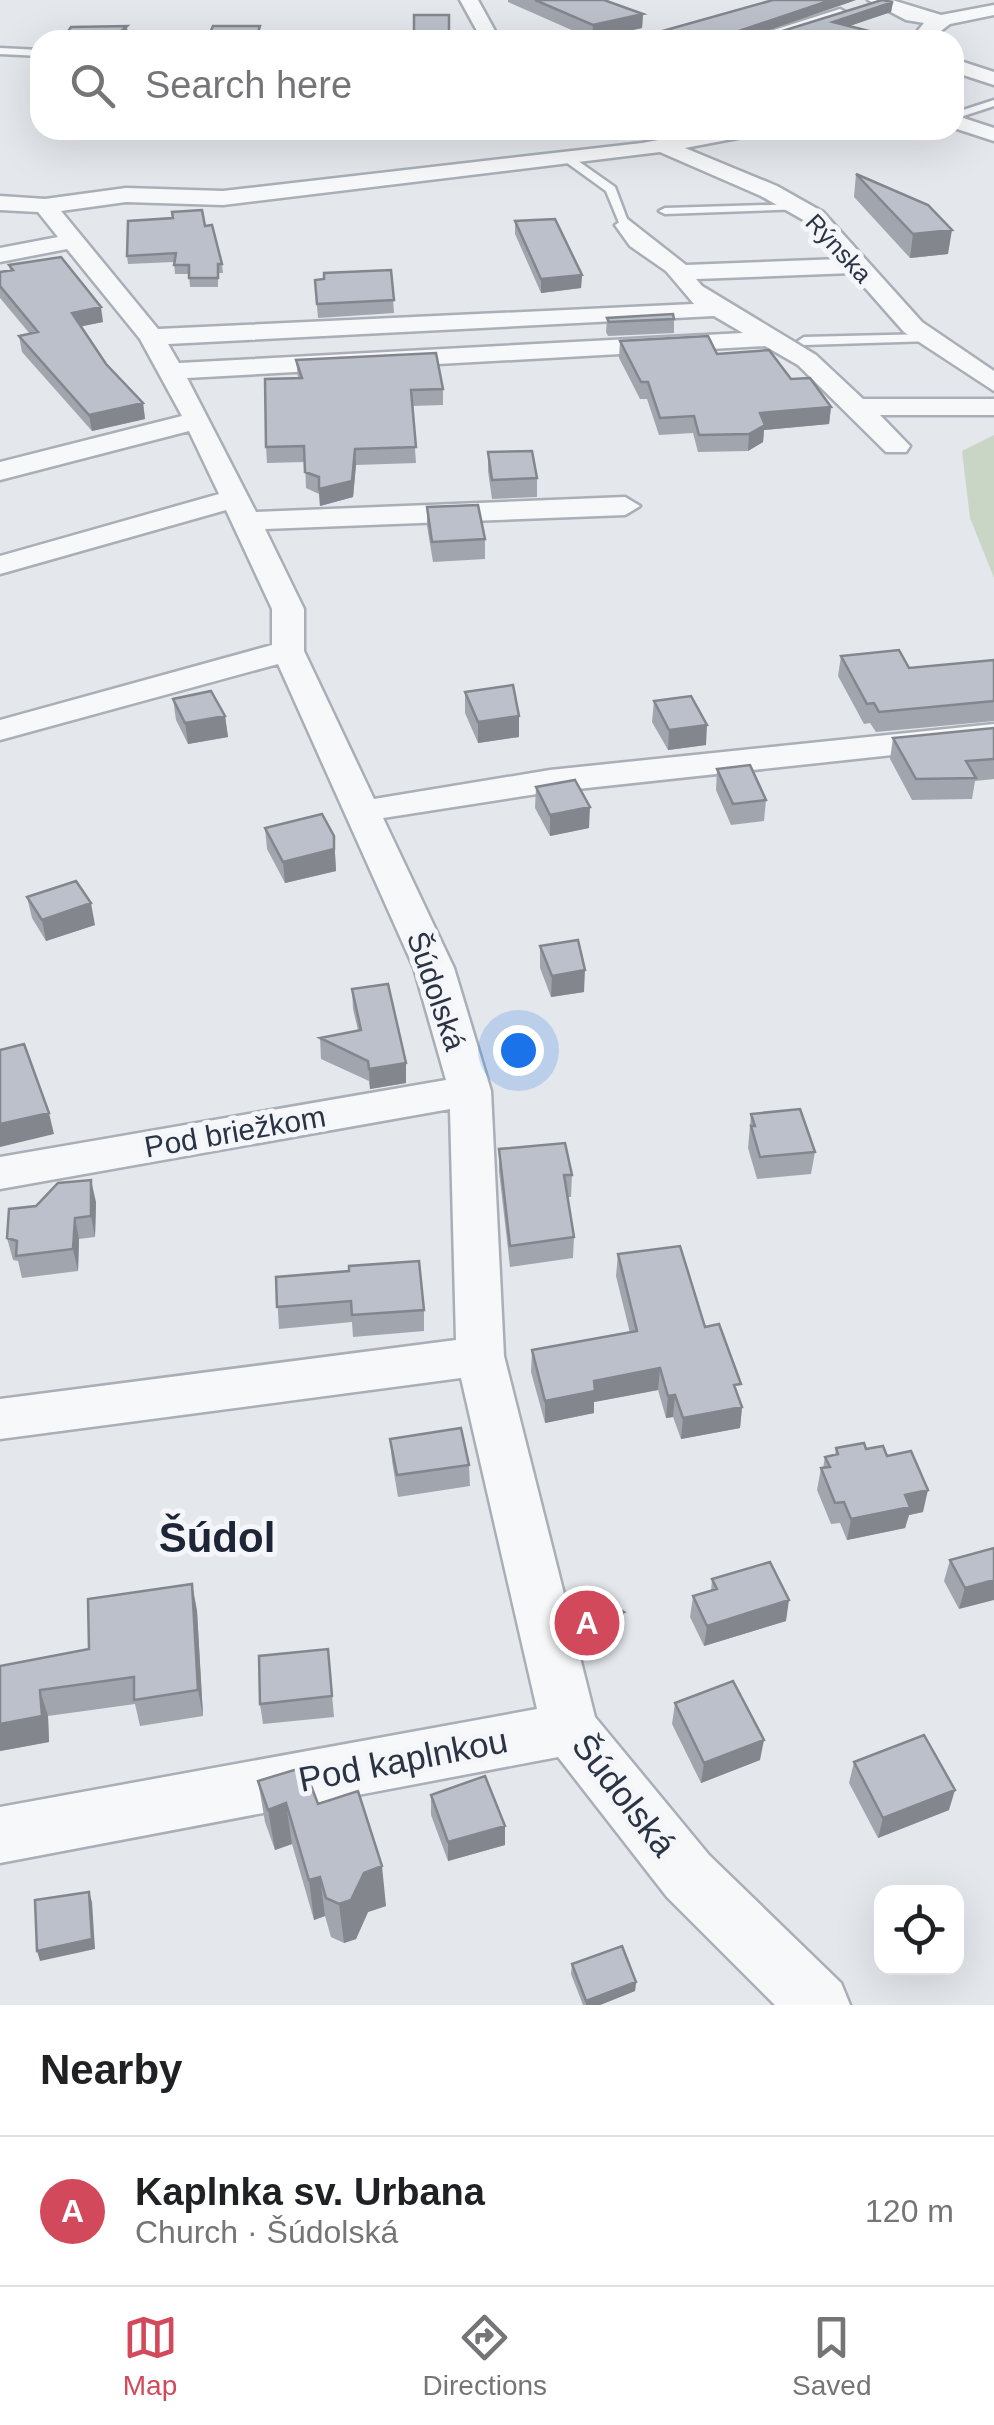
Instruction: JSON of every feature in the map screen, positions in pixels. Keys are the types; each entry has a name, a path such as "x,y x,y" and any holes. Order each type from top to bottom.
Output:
{"street":[{"path":"470,0 486,30"},
{"path":"785,30 880,1 912,16 942,21 994,10"},
{"path":"931,30 942,21"},
{"path":"964,69 994,78"},
{"path":"964,123 994,135"},
{"path":"0,203 45,206 126,195 224,198 537,153 567,158 695,140"},
{"name":"Rýnska","path":"663,146 800,207 828,228 857,266 928,338 994,383"},
{"name":"Šúdolská","path":"45,206 161,354 198,420 288,609 288,650 434,968 470,1092 480,1356 570,1729 688,1876 819,2005"},
{"path":"626,225 633,239 680,272 686,286 778,340 859,407 896,446"},
{"path":"0,255 71,242"},
{"path":"680,272 857,266"},
{"path":"161,354 705,312"},
{"path":"161,354 758,340"},
{"path":"859,407 994,407"},
{"path":"0,471 198,420"},
{"path":"0,565 241,510 625,506"},
{"path":"0,730 288,650"},
{"path":"363,811 550,780 994,734"},
{"name":"Pod briežkom","path":"0,1173 470,1092"},
{"path":"0,1418 480,1356"},
{"name":"Pod kaplnkou","path":"0,1835 570,1729"}],"lane":[{"path":"0,51 30,52"},
{"path":"964,115 994,103"},
{"path":"567,158 611,189 626,225"},
{"path":"665,211 800,207"},
{"path":"804,341 928,338"}],"green space":[{"path":"994,435 994,578 970,518 962,451"}],"building":[{"path":"535,0 604,0 643,14 593,25"},
{"path":"773,0 831,0 742,30 666,30"},
{"path":"882,0 893,2 833,22 865,30 786,30"},
{"path":"414,15 449,15 449,30 414,30"},
{"path":"127,26 122,30 69,30"},
{"path":"213,26 260,26 259,30 211,30"},
{"path":"856,174 928,205 952,230 913,234"},
{"path":"202,210 205,226 212,225 222,264 218,264 218,278 189,278 189,265 174,265 176,253 127,256 128,221 173,218 172,212"},
{"path":"555,219 582,275 541,279 515,221"},
{"path":"61,257 101,307 72,313 106,364 143,403 89,415 19,336 38,332 0,286 0,272 13,270 9,265"},
{"path":"391,270 394,300 317,304 315,280 324,279 324,273"},
{"path":"673,314 674,319 609,322 607,318"},
{"path":"708,336 717,354 769,350 791,379 810,378 831,407 760,413 765,425 749,434 699,435 694,416 660,418 648,382 641,382 620,341"},
{"path":"436,353 443,389 411,390 416,447 355,449 352,481 319,489 319,477 305,472 304,446 266,447 265,379 302,378 296,360"},
{"path":"532,451 537,478 492,480 488,452"},
{"path":"478,505 485,539 432,542 427,507"},
{"path":"899,650 909,668 994,660 994,701 879,712 874,703 867,704 841,656"},
{"path":"513,685 519,716 478,722 465,692"},
{"path":"211,691 225,716 185,723 173,699"},
{"path":"691,696 707,725 669,730 654,701"},
{"path":"994,728 994,759 966,761 976,778 916,779 893,738"},
{"path":"750,765 766,800 733,804 717,769"},
{"path":"575,780 590,807 550,815 536,787"},
{"path":"322,814 334,836 334,849 283,862 265,828"},
{"path":"76,881 91,903 42,920 27,897"},
{"path":"578,940 585,970 552,976 540,946"},
{"path":"388,984 406,1063 369,1069 368,1061 320,1038 361,1030 352,989"},
{"path":"24,1044 49,1113 0,1124 0,1050"},
{"path":"800,1109 815,1152 760,1157 751,1114"},
{"path":"565,1143 572,1175 564,1175 574,1237 510,1246 499,1149"},
{"path":"91,1180 91,1216 75,1218 73,1249 16,1256 17,1241 7,1238 9,1209 36,1206 58,1183"},
{"path":"680,1246 705,1327 719,1324 741,1384 734,1385 742,1407 683,1418 675,1395 668,1396 660,1368 594,1381 595,1391 545,1401 532,1350 637,1331 618,1254"},
{"path":"419,1261 424,1310 352,1315 351,1301 277,1307 276,1277"},
{"path":"461,1428 469,1465 397,1475 390,1439"},
{"path":"864,1443 866,1449 883,1446 887,1456 911,1451 928,1490 905,1495 910,1507 851,1519 844,1502 835,1503 821,1468 830,1467 825,1457 838,1454 836,1448"},
{"path":"994,1548 994,1580 965,1588 950,1560"},
{"path":"770,1562 789,1600 707,1626 693,1596 717,1589 712,1579"},
{"path":"192,1584 198,1690 134,1700 134,1677 40,1690 42,1716 0,1724 0,1666 89,1649 88,1599"},
{"path":"594,1594 624,1612 580,1630 573,1602"},
{"path":"328,1649 332,1696 260,1704 259,1656"},
{"path":"733,1681 764,1740 704,1763 675,1703"},
{"path":"924,1735 955,1790 883,1818 854,1762"},
{"path":"304,1767 318,1804 358,1791 382,1866 364,1873 351,1900 339,1904 326,1898 320,1877 309,1880 286,1803 268,1810 258,1781"},
{"path":"485,1776 505,1826 448,1842 431,1795"},
{"path":"89,1892 92,1939 37,1951 35,1900"},
{"path":"622,1946 636,1982 586,2001 572,1964"}],"place":[{"name":"Kaplnka sv. Urbana","path":"587,1623"}],"district":[{"name":"Šúdol","path":"217,1537"}]}
